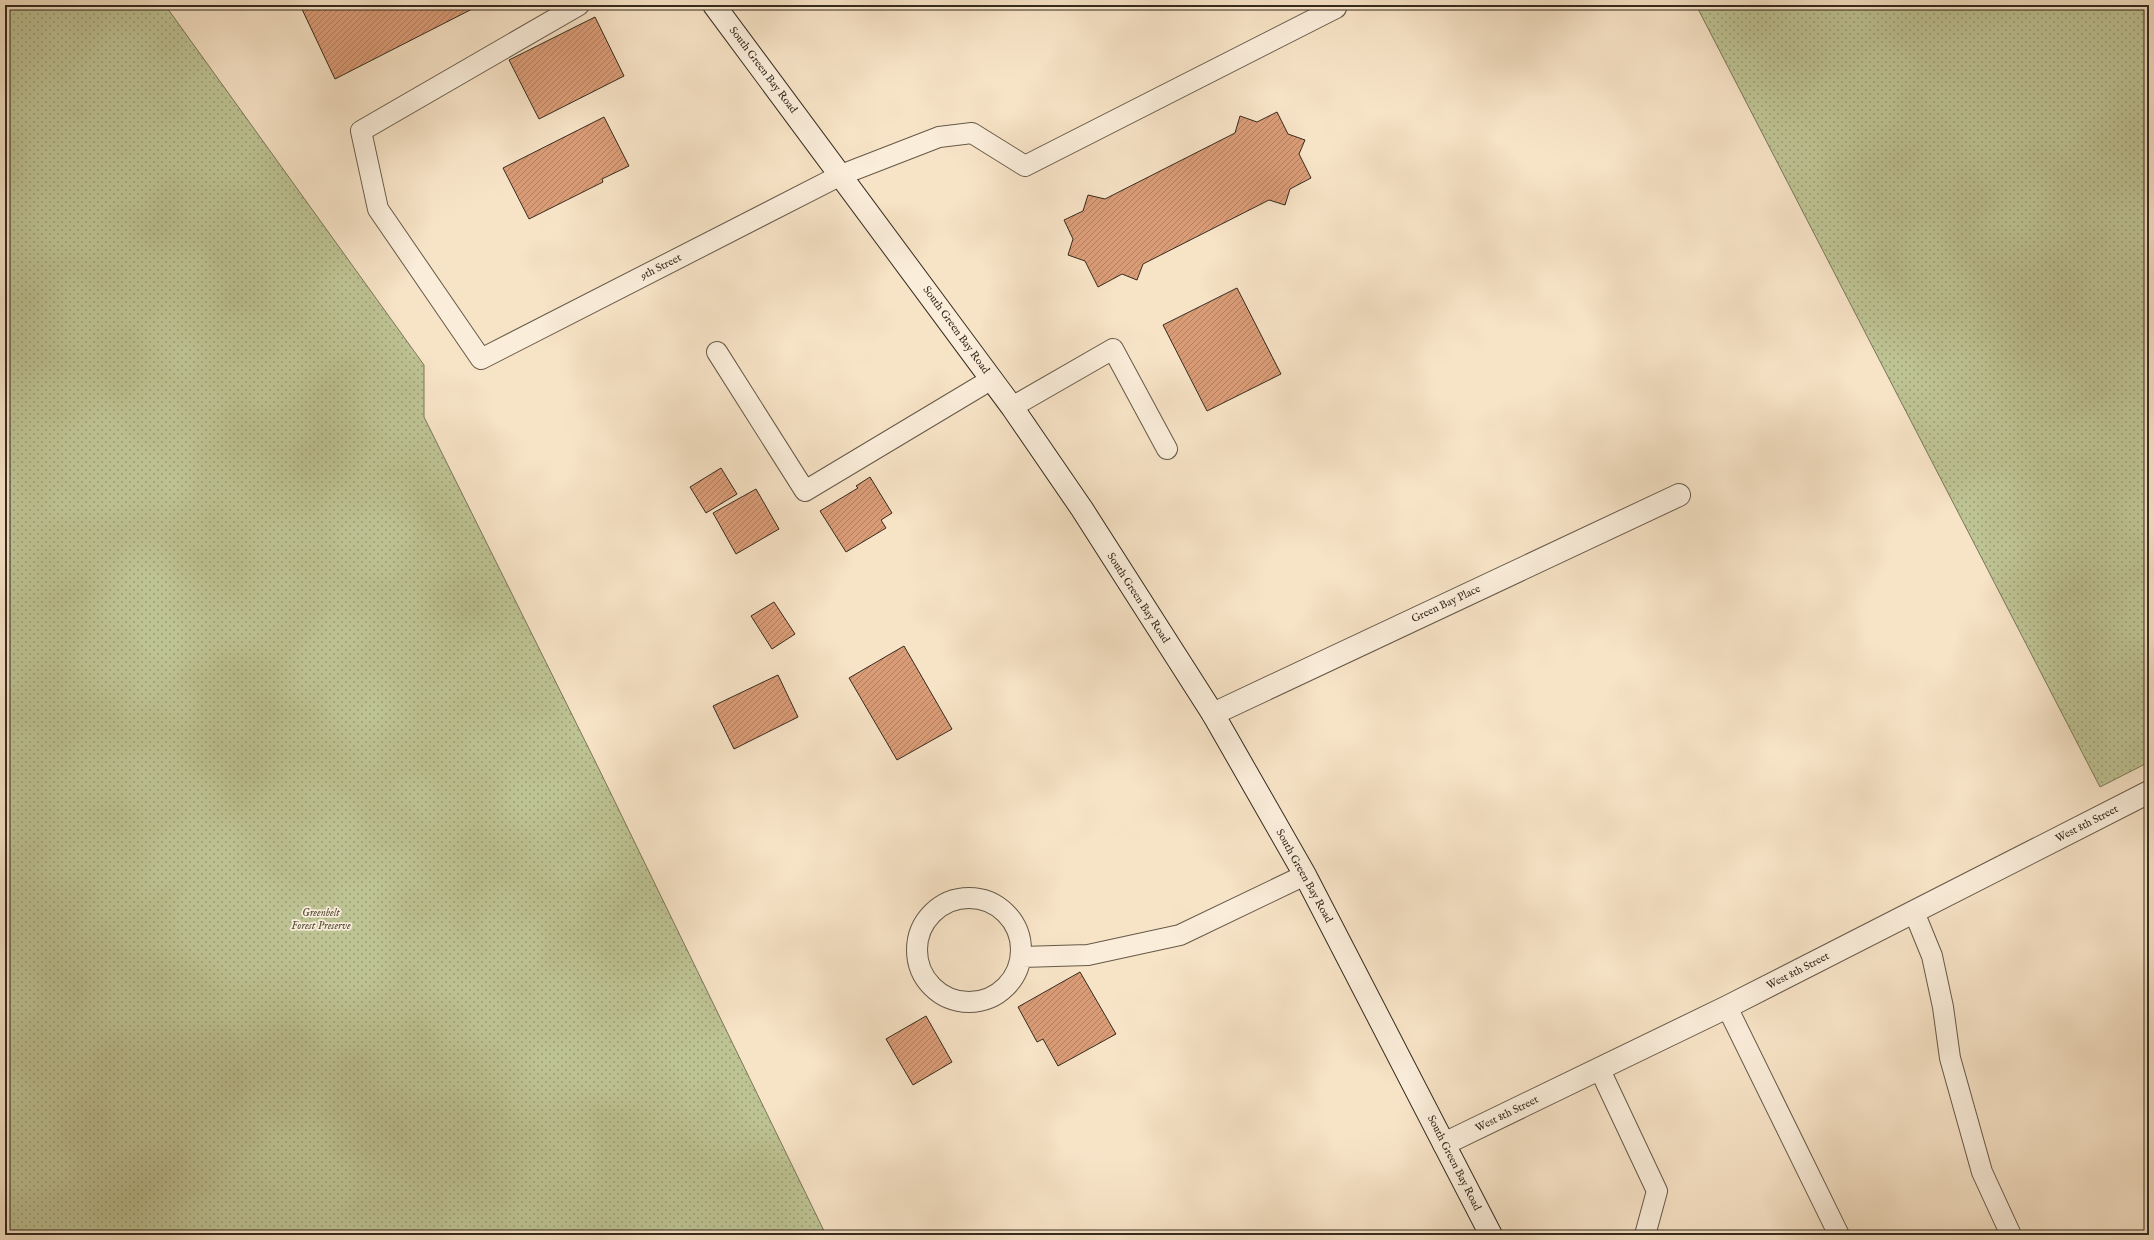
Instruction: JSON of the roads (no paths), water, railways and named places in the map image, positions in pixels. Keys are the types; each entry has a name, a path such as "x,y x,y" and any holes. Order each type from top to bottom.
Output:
{"main road":[{"name":"South Green Bay Road","path":"714,5 1012,407 1082,510 1213,714 1305,874 1491,1235"},
{"name":"Green Bay Place","path":"1213,714 1679,495"},
{"name":"West 8th Street","path":"1444,1144 1600,1070 1727,1007 2149,792"}],"lane":[{"name":"9th Street","path":"579,5 361,130 378,208 481,359 841,175 939,137 972,133 1025,166 1336,8"},
{"path":"1012,407 1113,349 1167,449"},
{"path":"717,352 805,492 992,379"},
{"path":"1022,957 1088,955 1180,935 1305,874"},
{"path":"966,897 985,900 1001,908 1016,927 1020,938 1022,957 1017,972 995,996 979,1002 963,1003 947,998 933,989 923,976 917,960 917,944 922,926 933,912 949,902 966,897"},
{"path":"1914,912 1932,956 1943,1007 1950,1058 1982,1172 2011,1235"},
{"path":"1727,1007 1839,1235"},
{"path":"1600,1070 1657,1191 1645,1235"}],"park label":[{"name":"Greenbelt Forest Preserve","path":"321,919"}]}
